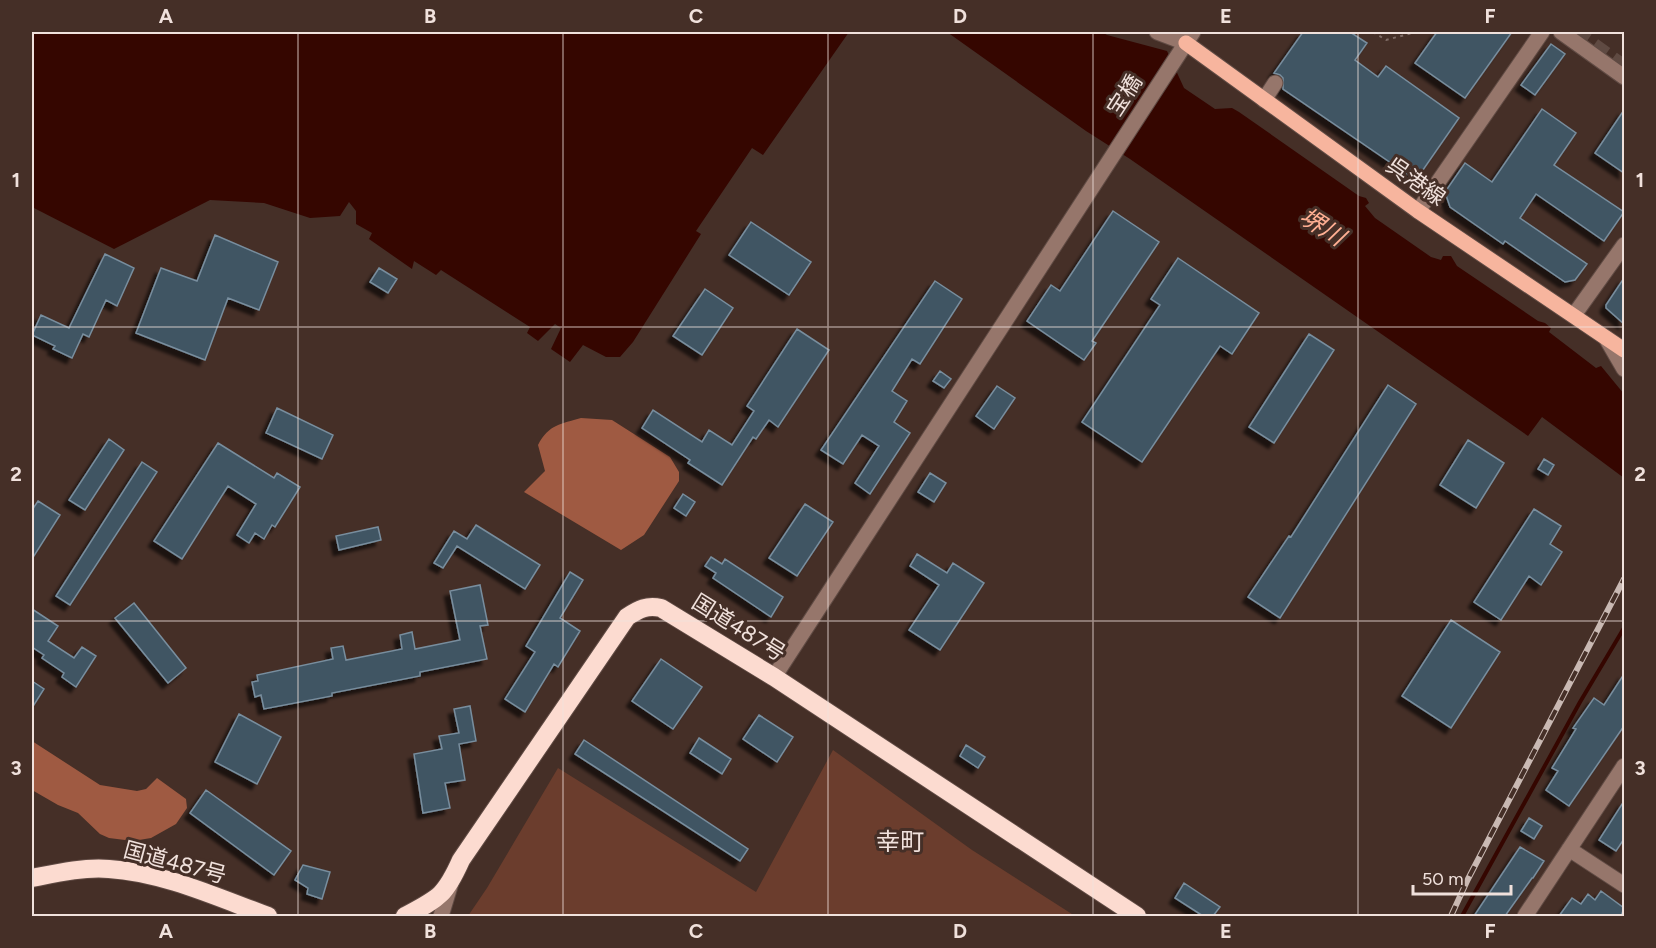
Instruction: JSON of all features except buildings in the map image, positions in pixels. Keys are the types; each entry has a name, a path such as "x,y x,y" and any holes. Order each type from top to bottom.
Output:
{"highway":[{"name":"国道487号","path":"405,916 435,901 450,883 461,860 620,626 633,613 651,606 661,608 774,677 1137,916"},
{"name":"国道487号","path":"32,878 77,869 110,869 188,885 268,916"}],"main road":[{"name":"呉港線","path":"1186,35 1264,100 1418,211 1624,350"}],"street":[{"path":"1157,32 1186,35"},
{"path":"1418,211 1542,32"},
{"path":"1561,32 1624,76"},
{"name":"宝橋","path":"774,677 1173,63 1186,35"},
{"path":"1264,100 1275,83"},
{"path":"1574,315 1624,245"},
{"path":"1606,338 1624,369"},
{"path":"1526,916 1624,766"},
{"path":"1569,849 1624,885"},
{"path":"441,916 450,883"}],"path":[{"path":"1373,32 1386,40 1416,32"}],"shaded area":[{"path":"581,418 612,420 670,457 679,472 679,481 644,535 621,550 524,492 545,471 538,445 542,438 556,426"},
{"path":"32,741 100,785 137,791 146,789 157,778 186,799 187,808 176,824 151,838 133,841 109,838 100,834 78,813 32,790"},
{"path":"833,750 972,850 1075,916 468,916 558,768 756,892"}],"water":[{"path":"32,32 849,32 763,155 752,148 696,231 701,234 633,342 620,357 606,357 583,345 570,362 551,349 561,328 555,324 538,341 527,333 530,327 441,270 436,275 414,261 412,269 369,239 372,233 356,224 356,211 349,202 340,216 310,218 264,203 210,200 114,249 32,207"},
{"name":"堺川","path":"947,32 1102,32 1167,51 1184,88 1215,109 1232,108 1239,112 1359,196 1366,198 1369,203 1365,206 1375,218 1431,257 1441,260 1443,256 1451,256 1457,266 1538,321 1545,323 1551,328 1549,332 1596,368 1601,366 1624,394 1624,478 1542,417 1528,436 1130,159 1086,131"}],"waterway":[{"path":"1462,916 1580,702 1624,628"}],"tunnel":[{"path":"1575,32 1624,67"}],"railway":[{"path":"1451,916 1624,579"}],"district":[{"name":"幸町","path":"900,842"}]}
